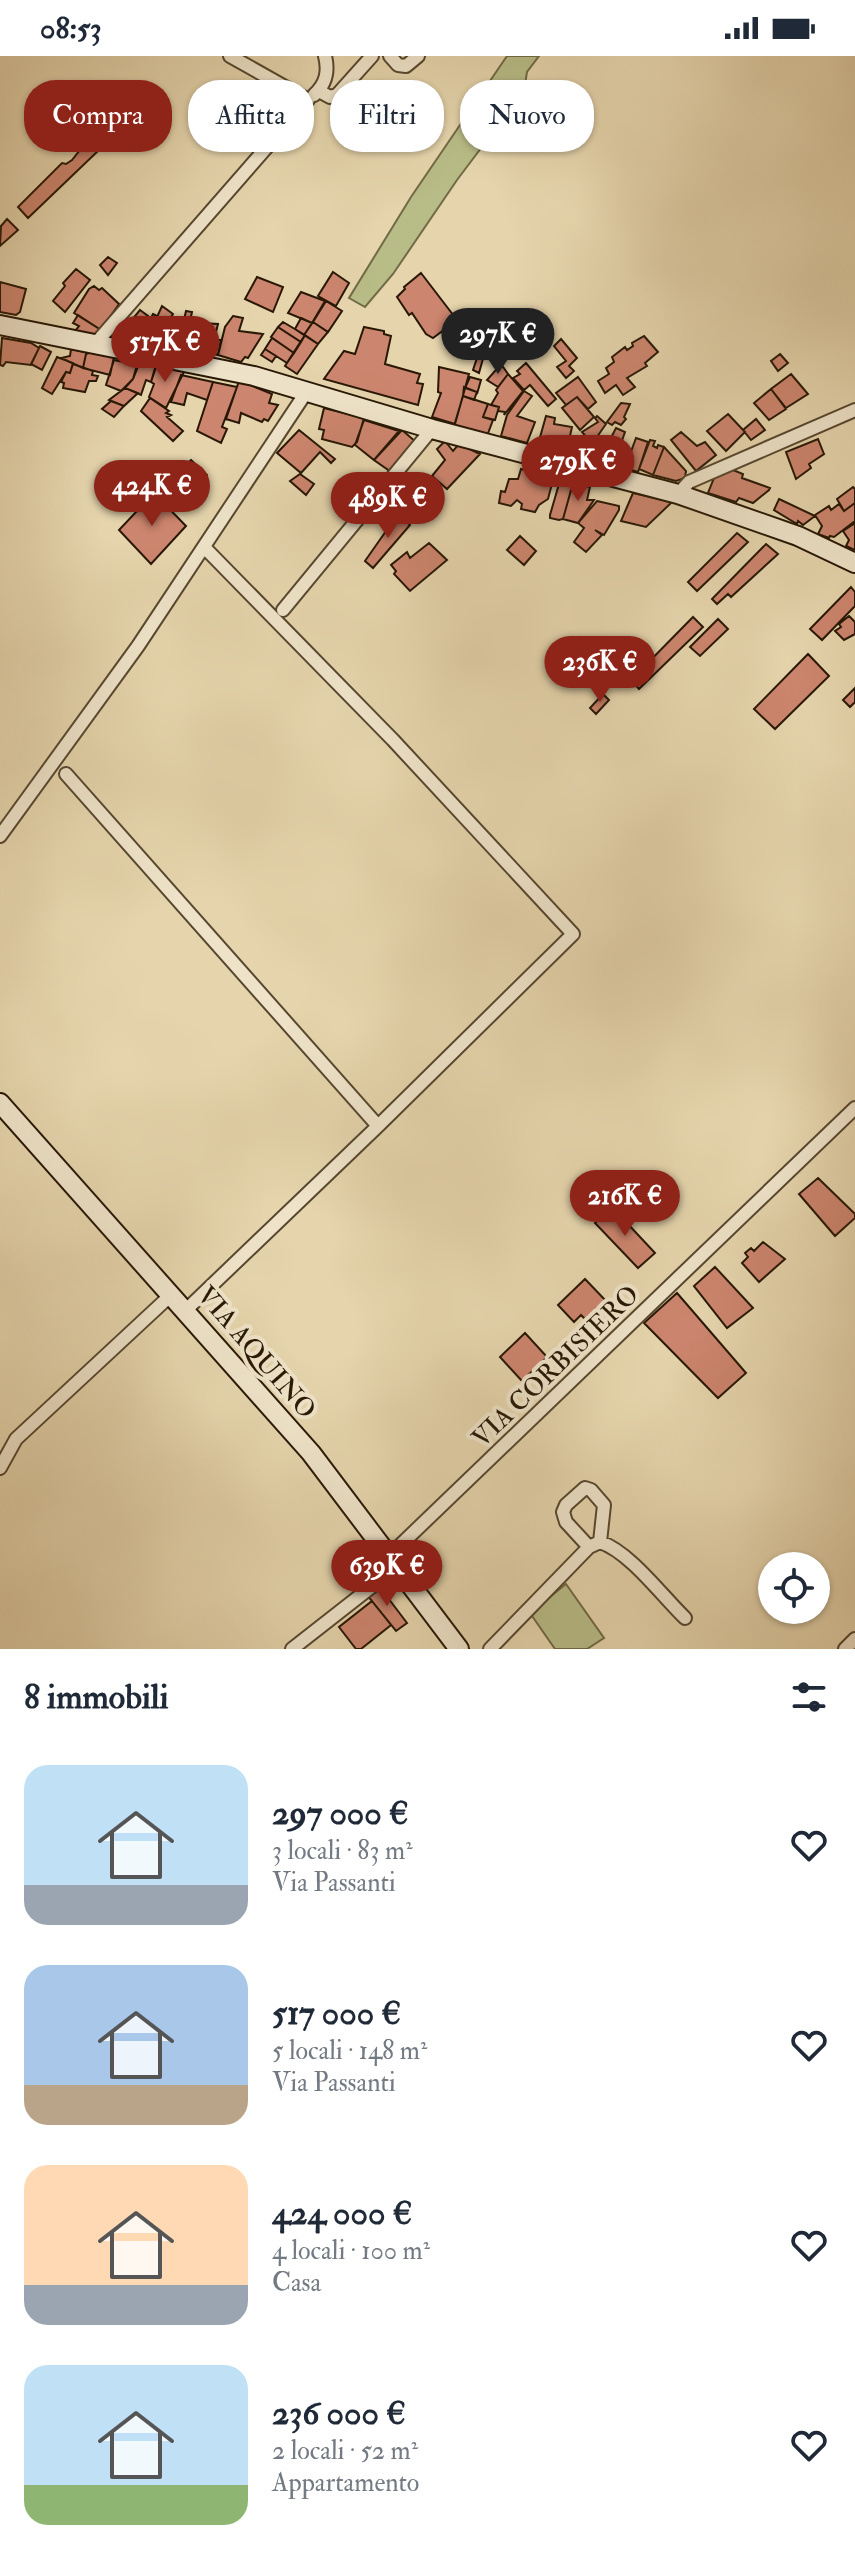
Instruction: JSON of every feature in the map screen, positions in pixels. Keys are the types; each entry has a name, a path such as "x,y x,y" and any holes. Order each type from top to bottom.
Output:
{"street":[{"path":"230,56 273,80"},
{"path":"314,95 319,91 328,69 325,56"},
{"path":"319,91 330,97 337,95 372,56"},
{"path":"390,56 398,65 406,66 418,56"},
{"path":"96,343 263,152"},
{"path":"0,325 254,376 432,429 678,494 798,536 855,563"},
{"path":"0,836 138,646 307,391"},
{"path":"678,494 689,482 855,410"},
{"path":"283,610 432,429"},
{"path":"186,1310 573,934 393,740 204,547"},
{"path":"66,774 378,1126"},
{"name":"VIA AQUINO","path":"0,1103 311,1453 459,1649"},
{"name":"VIA CORBISIERO","path":"292,1649 394,1561 855,1108"},
{"path":"0,1468 16,1439 172,1294"},
{"path":"490,1649 594,1545 608,1545 631,1563 685,1618"},
{"path":"845,1649 855,1639"}],"green space":[{"path":"507,56 539,56 527,72 526,80 491,80"},
{"path":"460,125 460,152 478,152 393,274 365,307 349,298 411,197 444,152"},
{"path":"566,1584 604,1638 587,1649 555,1649 530,1613"}],"building":[{"path":"78,152 97,152 28,218 18,207 62,163 72,160"},
{"path":"7,219 18,230 0,246 1,226"},
{"path":"108,257 117,263 108,275 100,265"},
{"path":"76,269 90,280 65,312 53,301"},
{"path":"333,272 349,283 336,306 318,296"},
{"path":"421,273 457,320 433,338 426,334 412,313 409,315 397,297"},
{"path":"257,277 283,287 273,312 245,299"},
{"path":"0,282 26,289 20,312 16,315 0,312"},
{"path":"94,286 99,290 102,288 119,304 101,330 74,313"},
{"path":"301,292 325,301 312,323 288,313"},
{"path":"326,301 342,311 328,332 313,322"},
{"path":"162,306 173,314 168,322 157,317"},
{"path":"140,310 148,316 140,325 132,320"},
{"path":"186,311 192,312 190,321 198,323 192,353 159,346 170,317 184,320"},
{"path":"153,314 168,322 159,346 134,339 136,330"},
{"path":"78,315 101,330 97,336 75,331 79,326 73,323"},
{"path":"233,316 243,318 239,331 263,334 248,358 241,362 218,355 225,327"},
{"path":"301,318 312,323 304,335 295,329"},
{"path":"283,322 305,335 301,342 278,327"},
{"path":"313,322 328,332 318,344 304,335"},
{"path":"198,323 218,324 214,340 196,337"},
{"path":"128,327 136,333 132,340 121,338"},
{"path":"278,327 301,342 294,353 271,337"},
{"path":"364,327 384,331 384,334 391,336 385,364 420,374 417,383 423,384 418,405 324,379 344,351 355,354"},
{"path":"305,335 318,344 297,374 285,366"},
{"path":"644,336 658,352 645,363 647,366 627,378 635,387 623,395 616,385 605,393 598,381 609,374 606,368 614,362 612,357"},
{"path":"196,337 221,340 218,355 194,350"},
{"path":"2,338 31,343 39,348 31,365 6,362 0,365"},
{"path":"272,338 294,353 287,363 265,349"},
{"path":"561,339 577,358 569,366 574,371 566,378 557,367 566,361 554,346"},
{"path":"40,346 51,352 42,370 31,364"},
{"path":"71,349 89,353 86,354 83,368 61,358 70,356"},
{"path":"265,349 276,356 272,362 261,355"},
{"path":"91,352 114,357 110,375 83,368 86,354"},
{"path":"479,352 484,355 479,373 473,370"},
{"path":"780,354 788,363 778,371 771,361"},
{"path":"57,357 73,363 70,373 66,372 52,394 42,388"},
{"path":"114,360 137,365 133,379 121,391 106,385"},
{"path":"526,363 556,399 548,406 530,385 524,390 513,378 520,374 517,371"},
{"path":"73,364 98,376 96,381 89,381 85,392 63,388 64,383 61,382 66,372 70,373"},
{"path":"139,364 156,367 151,382 146,380 141,395 125,388"},
{"path":"501,364 508,374 498,387 487,380"},
{"path":"163,366 185,370 166,408 149,397 155,368 162,369"},
{"path":"439,367 469,374 455,424 432,417 441,393 438,392"},
{"path":"508,374 523,391 504,415 505,412 498,411 499,407 491,405 498,393 496,390"},
{"path":"791,374 808,394 786,408 771,389"},
{"path":"181,375 213,382 207,400 187,393 184,405 171,402"},
{"path":"470,377 481,380 477,394 465,388"},
{"path":"578,377 596,402 588,409 577,397 566,405 556,393"},
{"path":"239,381 250,382 250,385 272,394 269,403 278,405 268,421 264,419 262,422 241,413 239,423 226,419"},
{"path":"213,382 237,387 222,427 227,429 221,443 197,431"},
{"path":"464,387 477,392 474,400 463,396"},
{"path":"125,388 138,393 124,406 109,400"},
{"path":"771,389 786,409 769,420 754,403"},
{"path":"524,391 532,396 517,416 535,422 527,443 501,436 507,415"},
{"path":"463,396 488,404 483,417 493,420 487,436 454,426"},
{"path":"577,397 594,417 580,430 562,408"},
{"path":"150,398 169,411 166,413 171,415 167,417 183,431 173,441 141,411"},
{"path":"111,401 124,406 114,417 102,409"},
{"path":"621,403 630,404 624,417 626,419 621,425 615,422 612,425 607,422"},
{"path":"488,404 499,407 495,420 483,417"},
{"path":"324,408 364,418 357,442 352,447 322,439 324,430 319,429"},
{"path":"728,414 745,432 726,451 707,431"},
{"path":"546,416 555,418 554,424 572,427 570,436 574,437 568,455 537,448"},
{"path":"597,416 606,424 592,444 582,432 598,422"},
{"path":"756,419 765,430 751,440 743,430"},
{"path":"364,420 399,431 374,460 355,445"},
{"path":"616,428 625,432 619,449 631,452 626,465 602,455"},
{"path":"299,430 335,459 331,463 320,452 301,473 277,453"},
{"path":"402,430 416,442 391,472 374,460"},
{"path":"681,432 697,446 705,442 716,455 696,471 671,440"},
{"path":"636,438 648,442 638,472 625,468"},
{"path":"818,439 824,454 809,464 811,468 796,479 786,452"},
{"path":"588,440 598,450 595,462 578,458"},
{"path":"650,440 655,441 653,446 657,448 658,445 664,447 653,475 639,469"},
{"path":"445,441 453,451 459,444 480,454 447,489 432,476 445,460 437,449"},
{"path":"664,447 686,471 685,478 676,481 653,475"},
{"path":"191,460 207,475 187,499 168,481"},
{"path":"521,469 554,476 548,499 535,512 521,509 522,504 517,500 511,506 499,503 501,491 505,492 509,479 518,479"},
{"path":"733,470 743,474 742,478 769,490 753,503 739,498 736,502 708,493 714,478"},
{"path":"300,474 314,484 306,495 290,481"},
{"path":"561,477 573,480 573,483 563,519 559,520 550,518 550,515"},
{"path":"573,483 590,487 587,500 594,500 578,523 563,519"},
{"path":"853,487 855,503 844,511 837,499"},
{"path":"154,493 186,526 151,564 119,530"},
{"path":"633,493 672,502 646,527 621,521"},
{"path":"779,499 815,516 803,525 798,521 797,524 774,510"},
{"path":"597,501 619,506 619,510 604,535 595,530 602,535 586,552 574,542 584,528 578,523"},
{"path":"855,503 855,521 834,537 818,534 822,526 815,515 829,506 831,510 839,504 844,511"},
{"path":"398,514 410,525 373,568 365,561"},
{"path":"855,523 855,550 846,546 849,540 843,531"},
{"path":"737,533 748,542 697,591 688,582"},
{"path":"520,536 536,551 524,565 507,550"},
{"path":"429,543 447,560 410,591 394,574 396,571 391,565 407,552 410,558"},
{"path":"766,544 778,554 731,597 728,594 717,604 712,599"},
{"path":"851,587 855,592 855,606 822,640 810,629"},
{"path":"849,616 855,622 855,634 844,640 835,631"},
{"path":"693,617 703,627 639,689 631,680"},
{"path":"718,619 728,629 700,656 690,647"},
{"path":"808,654 829,676 775,729 754,709"},
{"path":"855,688 855,702 850,707 843,700"},
{"path":"603,694 609,700 596,714 590,708"},
{"path":"818,1178 855,1214 855,1218 835,1236 799,1194"},
{"path":"612,1207 655,1253 638,1268 595,1223"},
{"path":"763,1242 785,1259 759,1282 742,1263 748,1257 745,1253 751,1248 754,1251"},
{"path":"715,1267 753,1308 727,1328 694,1286"},
{"path":"585,1279 607,1302 587,1321 581,1315 574,1322 558,1305"},
{"path":"677,1293 746,1373 718,1398 644,1323"},
{"path":"525,1333 547,1357 522,1381 500,1357"},
{"path":"379,1586 407,1623 396,1631 367,1595"},
{"path":"372,1601 391,1625 361,1649 356,1649 339,1627"}]}
